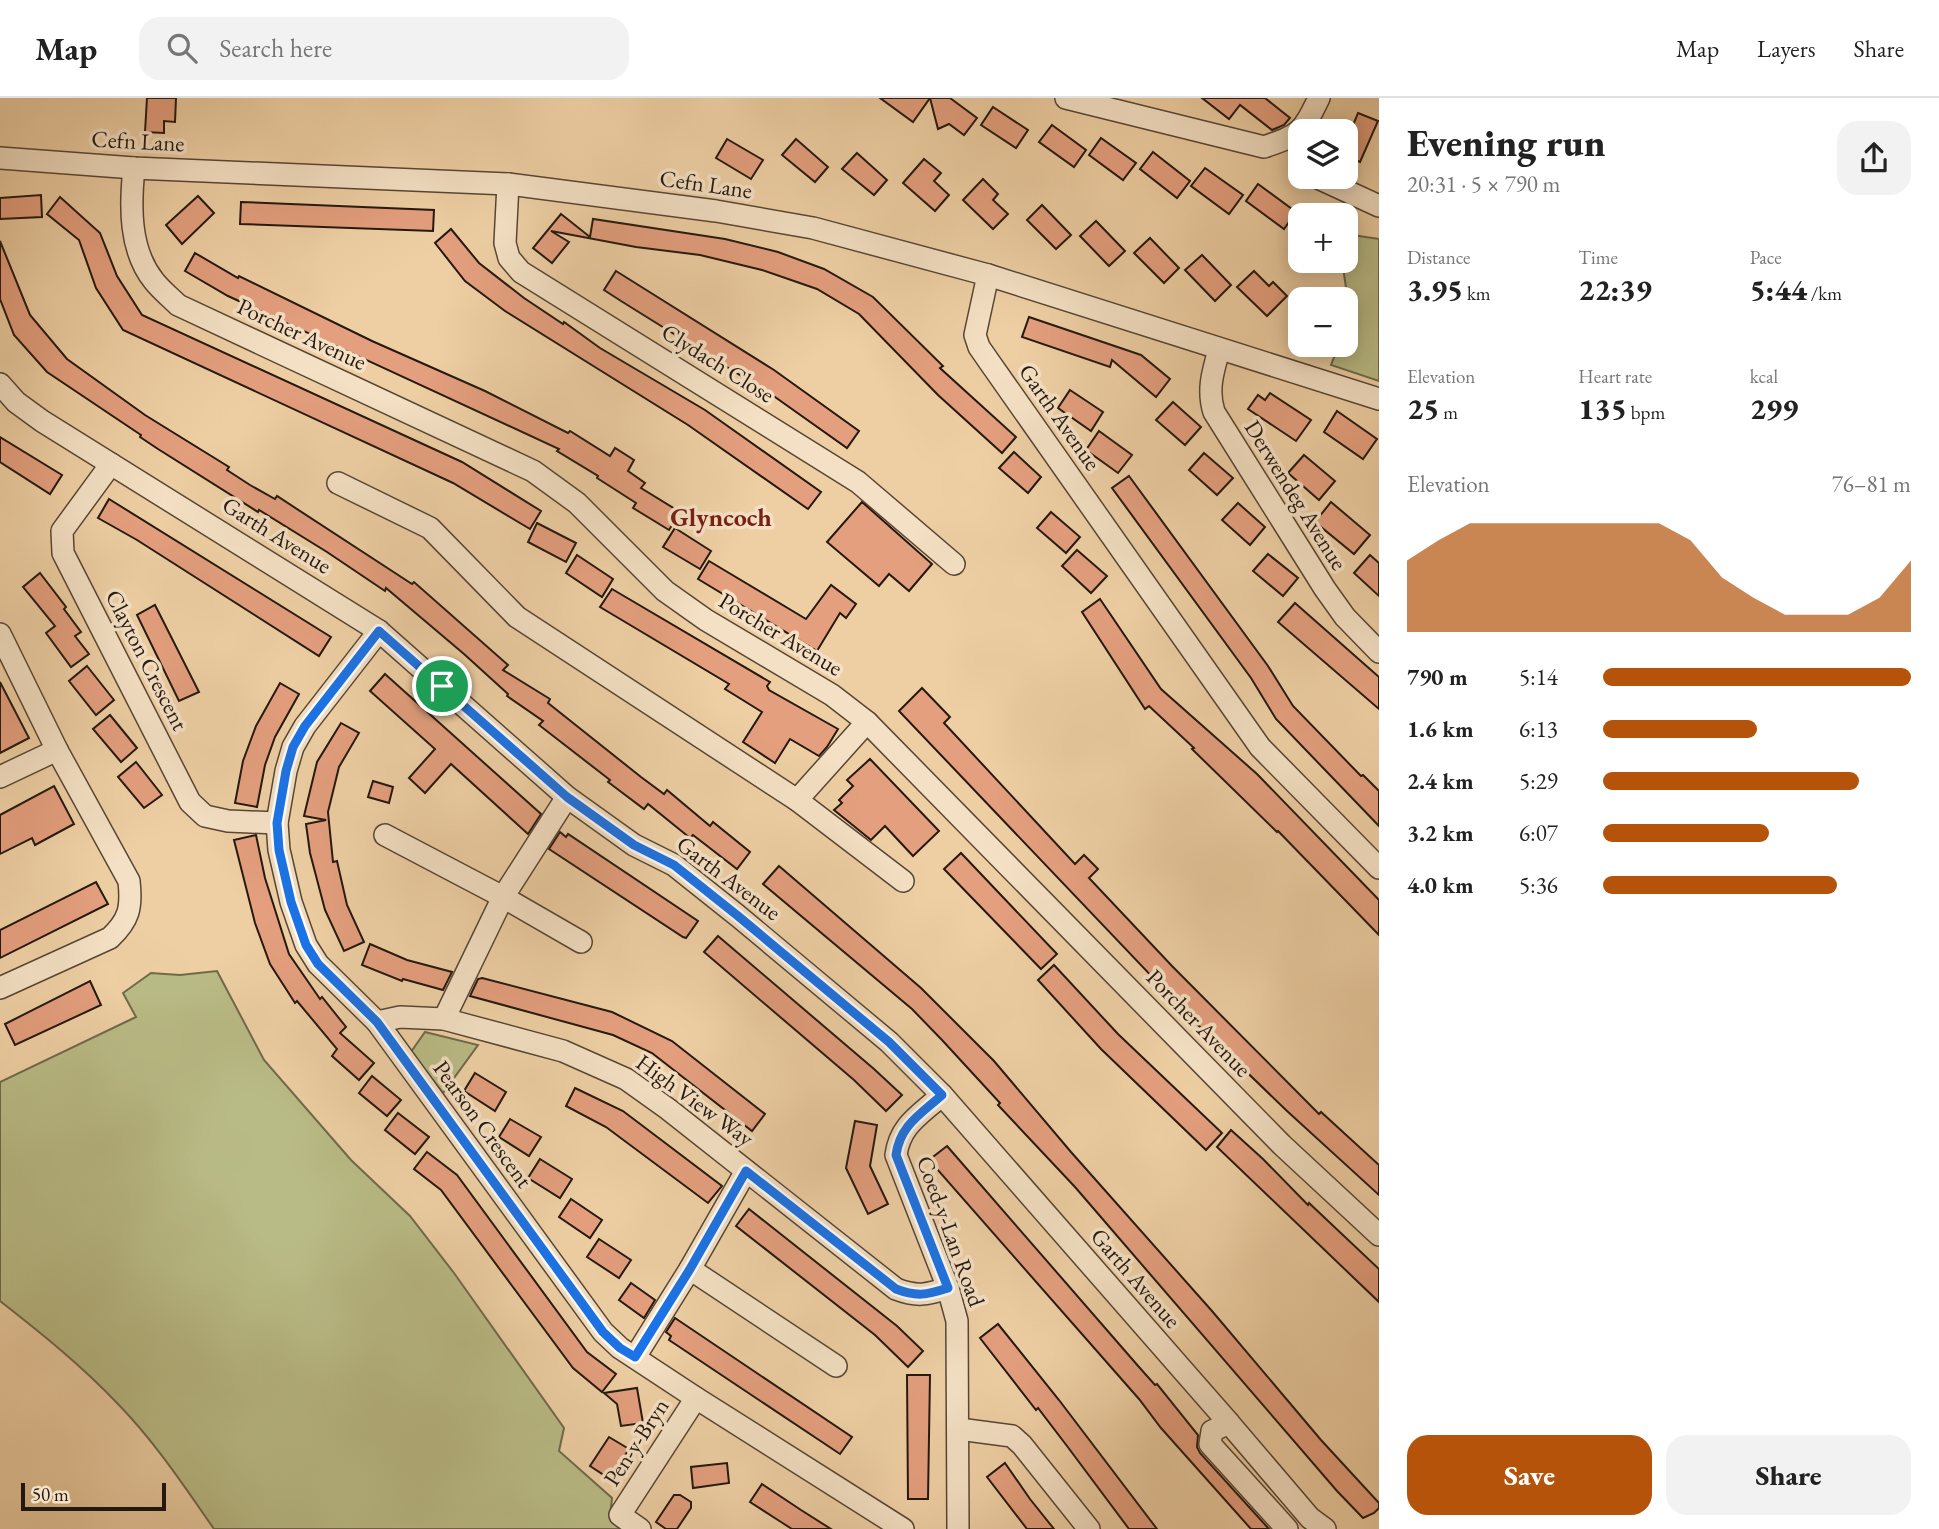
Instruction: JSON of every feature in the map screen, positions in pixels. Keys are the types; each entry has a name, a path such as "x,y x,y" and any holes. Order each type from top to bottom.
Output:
{"street":[{"path":"1066,98 1265,147 1288,144"},
{"path":"1309,119 1319,98"},
{"name":"Cefn Lane","path":"0,159 134,168 508,184 716,211 813,228 988,275 1379,399"},
{"name":"Porcher Avenue","path":"134,168 130,200 136,251 153,281 178,305 533,471 577,503 665,591 706,620 832,695 867,722 1282,1145 1379,1235"},
{"name":"Clydach Close","path":"508,184 505,243 509,258 521,272 858,482 954,565"},
{"path":"1342,189 1379,206"},
{"name":"Garth Avenue","path":"988,275 977,317 975,335 979,347 1260,747 1379,868"},
{"name":"Derwendeg Avenue","path":"1219,350 1209,397 1213,412 1325,589 1345,617 1379,652"},
{"name":"Garth Avenue","path":"0,384 16,402 41,421 379,631 567,797 634,845 674,865 889,1042 942,1095 1310,1518 1325,1529"},
{"name":"Clayton Crescent","path":"111,464 62,531 63,553 190,802 205,816 228,821 277,823"},
{"path":"338,483 430,528 517,617 797,800 903,881"},
{"name":"Pearson Crescent","path":"379,631 305,726 293,747 286,771 277,823 279,850 306,945 318,964 377,1022 603,1332 620,1348 696,1398 903,1529"},
{"path":"0,634 57,750 129,881 131,896 128,916 110,938 0,988"},
{"path":"797,800 867,722"},
{"path":"0,777 57,750"},
{"path":"443,1019 503,897 567,797"},
{"path":"385,835 503,897 580,942"},
{"name":"High View Way","path":"377,1022 400,1017 443,1019 564,1051 626,1079 668,1109 896,1289 912,1295 930,1294 948,1288"},
{"name":"Coed-y-Lan Road","path":"942,1095 904,1129 898,1139 896,1155 948,1288 957,1321 958,1529"},
{"path":"635,1357 690,1269 746,1171"},
{"path":"690,1269 836,1366"},
{"name":"Pen-y-Bryn","path":"640,1529 620,1515 696,1398"},
{"path":"1229,1423 1212,1431 1210,1444 1287,1529"},
{"path":"959,1429 1012,1436 1089,1529"}],"green space":[{"path":"1358,236 1379,239 1379,381 1331,365 1334,357 1358,357 1358,287 1346,287 1344,273 1358,273"},
{"path":"217,971 264,1060 351,1160 410,1216 454,1273 564,1428 559,1451 612,1498 610,1516 624,1529 214,1529 157,1449 118,1404 76,1363 0,1301 0,1082 136,1017 123,993 151,973 180,975"},
{"path":"425,1032 478,1045 443,1093 411,1052"}],"building":[{"path":"147,98 176,98 175,122 164,121 164,133 145,132"},
{"path":"880,98 930,98 913,122"},
{"path":"930,98 950,98 977,118 964,135 949,124 938,129"},
{"path":"1202,98 1265,98 1290,118 1284,125 1272,130 1240,105 1229,119"},
{"path":"993,107 1028,130 1016,148 981,125"},
{"path":"1358,113 1378,121 1360,162 1358,119 1356,119"},
{"path":"1052,125 1086,150 1074,167 1039,142"},
{"path":"1101,138 1136,163 1123,180 1089,155"},
{"path":"727,139 763,160 751,179 716,158"},
{"path":"796,139 828,167 815,182 782,155"},
{"path":"1153,152 1190,181 1177,198 1140,169"},
{"path":"857,153 887,180 874,195 842,169"},
{"path":"924,159 941,173 934,181 949,195 935,211 903,183"},
{"path":"1205,168 1243,195 1229,214 1191,186"},
{"path":"983,179 998,194 993,200 1008,214 993,229 963,200"},
{"path":"1258,184 1288,206 1288,223 1284,229 1246,201"},
{"path":"41,195 42,217 0,219 0,198"},
{"path":"198,196 214,213 182,244 166,225"},
{"path":"60,197 100,233 117,276 142,315 462,462 541,511 530,529 453,483 123,330 96,288 79,240 47,214"},
{"path":"241,202 434,210 433,231 240,224"},
{"path":"1042,205 1071,235 1056,249 1027,220"},
{"path":"561,214 590,237 593,219 725,239 778,252 824,269 873,297 943,366 940,368 1016,437 1002,453 938,395 859,314 817,289 762,270 700,255 636,247 551,231 569,242 552,263 533,248"},
{"path":"1096,221 1125,251 1109,266 1080,236"},
{"path":"451,229 479,263 524,298 600,348 705,410 821,492 808,509 688,425 505,311 465,281 435,243"},
{"path":"1150,238 1179,268 1164,283 1134,253"},
{"path":"0,241 30,315 67,359 145,415 229,467 227,470 250,485 275,499 277,496 412,584 414,582 508,665 503,670 550,699 548,703 641,777 664,794 667,790 710,826 713,822 750,852 737,869 693,835 690,838 648,804 644,809 608,782 610,780 539,725 543,721 507,696 508,694 464,654 386,588 385,591 327,552 158,449 47,372 14,335 0,299"},
{"path":"195,253 238,278 239,276 372,341 485,391 568,433 570,431 610,456 615,448 634,460 628,471 645,483 641,488 680,512 669,530 633,508 636,503 557,451 559,449 228,296 185,271"},
{"path":"1202,255 1231,285 1215,301 1185,270"},
{"path":"616,271 774,370 859,431 847,448 775,397 604,290"},
{"path":"1254,271 1269,286 1273,282 1287,296 1267,316 1237,287"},
{"path":"1029,317 1141,355 1170,379 1156,397 1112,360 1110,367 1022,337"},
{"path":"1070,390 1103,412 1091,431 1058,408"},
{"path":"1270,393 1311,420 1296,441 1248,409 1258,395 1265,400"},
{"path":"1173,402 1201,427 1185,445 1156,420"},
{"path":"1337,411 1377,439 1363,459 1324,432"},
{"path":"1099,431 1132,455 1118,473 1086,450"},
{"path":"0,437 62,475 50,494 0,462"},
{"path":"1014,452 1041,477 1028,493 999,468"},
{"path":"1204,453 1233,478 1217,495 1189,470"},
{"path":"1304,455 1335,481 1319,500 1288,473"},
{"path":"1129,476 1268,666 1293,706 1379,791 1379,826 1276,719 1251,678 1112,488"},
{"path":"109,499 331,637 319,656 98,518"},
{"path":"862,502 932,564 909,591 889,574 879,586 827,542"},
{"path":"1331,502 1370,535 1354,554 1315,522"},
{"path":"1238,503 1265,527 1250,545 1222,520"},
{"path":"1051,512 1080,537 1066,553 1037,528"},
{"path":"537,523 576,543 566,562 528,542"},
{"path":"675,528 711,551 700,569 663,547"},
{"path":"1077,550 1107,576 1091,593 1062,566"},
{"path":"1268,554 1298,578 1283,596 1253,571"},
{"path":"577,555 613,579 602,597 566,573"},
{"path":"1370,555 1379,563 1379,596 1354,573"},
{"path":"709,561 806,619 831,585 856,604 846,618 840,613 817,651 698,579"},
{"path":"40,573 66,607 64,609 81,632 75,636 89,654 71,667 46,633 55,626 23,587"},
{"path":"612,589 770,682 767,686 769,690 838,729 827,747 819,756 790,739 775,763 743,742 762,712 725,689 729,684 600,607"},
{"path":"1100,599 1161,689 1257,774 1379,900 1379,935 1278,831 1192,749 1194,748 1149,706 1145,709 1082,612"},
{"path":"1295,603 1379,677 1379,709 1278,622"},
{"path":"155,605 199,692 179,701 137,615"},
{"path":"87,666 114,700 96,715 69,681"},
{"path":"385,674 541,814 528,834 451,764 425,793 409,778 435,749 370,691"},
{"path":"0,682 29,738 0,753"},
{"path":"280,683 299,694 275,737 265,765 257,807 235,803 243,761 256,726"},
{"path":"922,688 950,717 944,723 1075,864 1084,855 1098,869 1089,878 1172,966 1319,1114 1321,1112 1379,1165 1379,1195 1199,1026 899,711"},
{"path":"110,715 137,748 121,762 93,729"},
{"path":"341,723 359,733 339,767 328,812 333,862 337,861 347,905 364,942 344,951 325,910 310,853 306,824 326,820 304,816 317,762"},
{"path":"870,759 939,831 913,856 885,826 871,840 834,810 842,803 839,800 853,786 847,780"},
{"path":"136,762 162,795 144,808 118,777"},
{"path":"373,781 393,787 389,803 368,797"},
{"path":"54,786 74,824 35,845 32,838 0,854 0,815"},
{"path":"560,832 566,837 568,834 698,921 686,938 549,849"},
{"path":"256,835 265,878 289,954 320,999 322,997 346,1027 340,1033 374,1063 359,1080 332,1056 337,1049 297,1001 295,1003 270,964 255,923 234,840"},
{"path":"961,853 1057,954 1041,969 944,869"},
{"path":"779,866 921,988 994,1061 1321,1440 1379,1503 1379,1508 1374,1513 1363,1518 1337,1491 1075,1187 912,1009 763,884"},
{"path":"96,882 108,904 0,958 0,930"},
{"path":"718,936 902,1095 886,1111 854,1080 704,952"},
{"path":"370,944 407,960 452,972 443,990 403,979 402,981 362,965"},
{"path":"1054,965 1118,1034 1222,1133 1206,1150 1101,1049 1038,980"},
{"path":"478,979 612,1012 672,1041 765,1114 752,1131 652,1053 613,1035 470,996"},
{"path":"90,981 101,1005 15,1045 5,1024"},
{"path":"475,1073 506,1092 495,1111 464,1091"},
{"path":"372,1076 401,1100 387,1116 359,1093"},
{"path":"575,1088 623,1111 722,1186 708,1203 606,1127 566,1106"},
{"path":"398,1113 429,1137 415,1154 385,1130"},
{"path":"510,1119 541,1137 529,1156 499,1137"},
{"path":"855,1121 877,1125 870,1166 888,1204 868,1214 846,1168"},
{"path":"1231,1130 1379,1269 1379,1302 1217,1147"},
{"path":"947,1146 1139,1367 1155,1385 1157,1384 1198,1435 1197,1447 1200,1453 1269,1529 1251,1529 929,1160"},
{"path":"427,1152 457,1175 587,1352 616,1374 602,1392 573,1368 441,1190 414,1169"},
{"path":"540,1159 572,1179 560,1198 528,1178"},
{"path":"571,1199 602,1220 590,1238 559,1217"},
{"path":"749,1209 897,1326 923,1351 908,1367 875,1335 736,1226"},
{"path":"599,1239 631,1260 619,1278 587,1257"},
{"path":"631,1283 655,1300 644,1318 619,1300"},
{"path":"675,1318 852,1437 840,1454 669,1340 671,1336 666,1332"},
{"path":"998,1324 1157,1529 1129,1529 1038,1408 1036,1410 980,1338"},
{"path":"907,1375 930,1375 928,1499 908,1499"},
{"path":"637,1388 643,1423 621,1426 617,1404 604,1393"},
{"path":"609,1437 629,1449 610,1479 590,1466"},
{"path":"727,1463 729,1483 693,1488 691,1467"},
{"path":"1005,1463 1054,1529 1027,1529 987,1477"},
{"path":"762,1484 831,1529 792,1529 750,1502"},
{"path":"674,1495 680,1495 691,1502 691,1508 677,1529 666,1529 656,1522"}],"district":[{"name":"Glyncoch","path":"721,517"}],"route":[{"path":"379,631 442,686 567,797 634,845 674,865 738,916 889,1042 942,1095 904,1129 898,1139 896,1155 948,1288 930,1294 912,1295 896,1289 746,1171 690,1269 635,1357 620,1348 603,1332 377,1022 318,964 306,945 291,902 279,850 277,823 286,771 293,747 305,726 379,631"}]}
